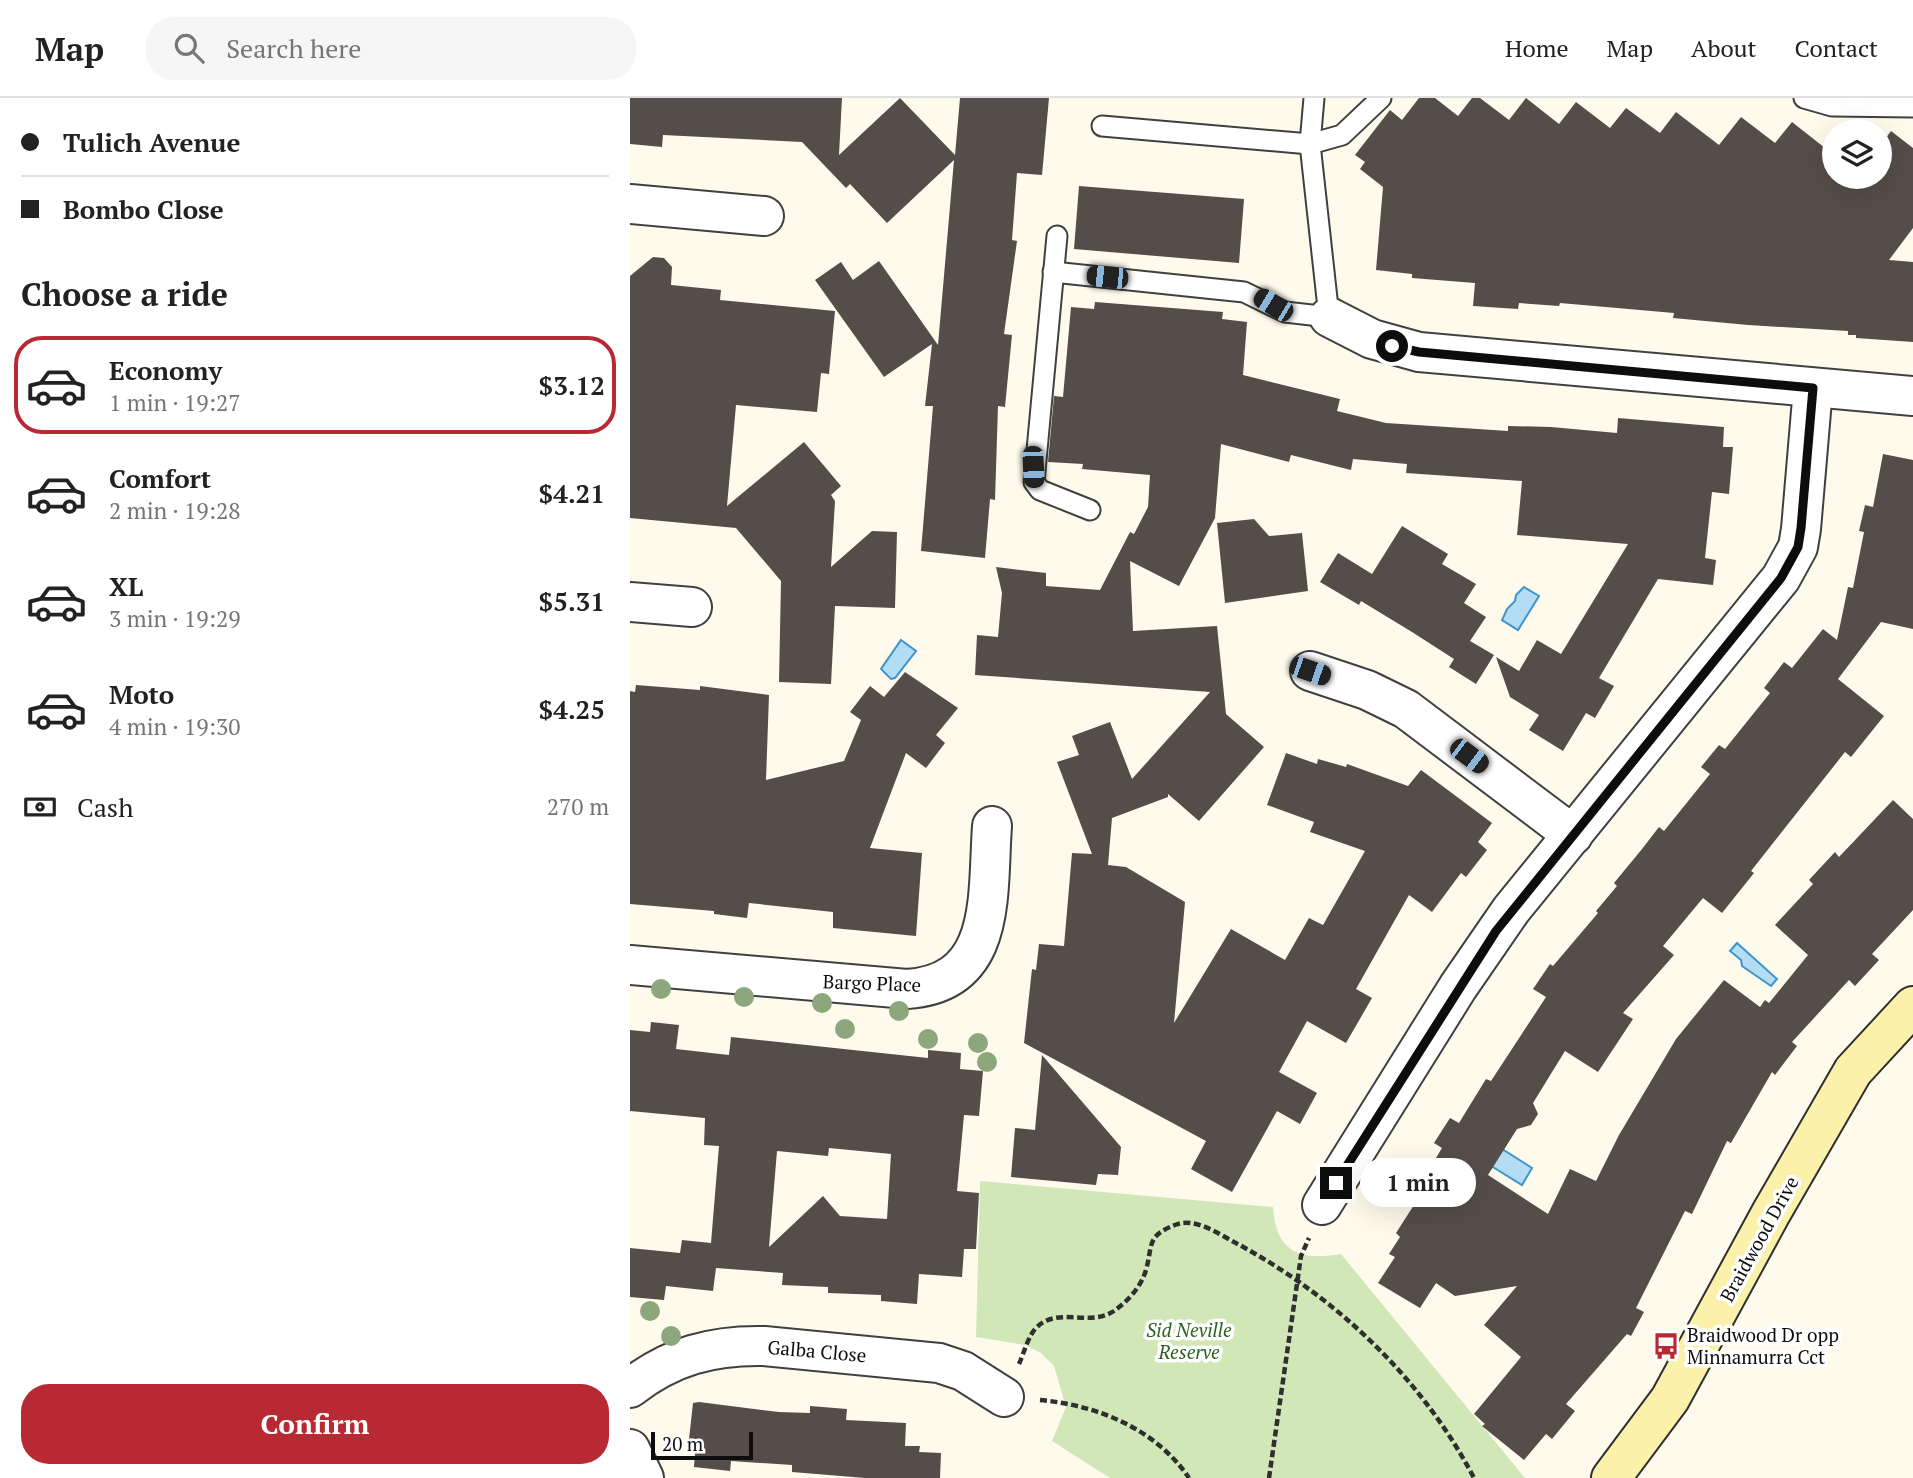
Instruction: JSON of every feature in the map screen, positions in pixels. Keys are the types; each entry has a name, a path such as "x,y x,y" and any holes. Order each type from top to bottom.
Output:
{"street":[{"path":"630,204 764,216"},
{"path":"1329,317 1382,342 1419,352 1913,396"},
{"path":"1322,1205 1480,953 1781,578 1790,563 1801,528 1813,388"},
{"path":"630,602 692,607"},
{"path":"1310,671 1367,690 1406,709 1573,835"},
{"name":"Bargo Place","path":"630,965 907,989 941,983 966,965 981,934 992,826"},
{"name":"Braidwood Drive","path":"1611,1478 1670,1399 1771,1213 1853,1071 1913,1006"},
{"name":"Galba Close","path":"630,1388 652,1371 696,1351 738,1345 939,1363 963,1371 1004,1397"},
{"path":"630,1449 644,1478"}],"lane":[{"path":"1054,272 1244,292 1285,312 1329,317 1310,144 1314,98"},
{"path":"1102,126 1310,144 1342,135 1381,98"},
{"path":"1804,98 1832,106 1913,107"},
{"path":"1058,236 1034,482 1040,490 1090,510"}],"path":[{"path":"1269,1478 1301,1256 1322,1205"},
{"path":"1189,1478 1164,1447 1119,1419 1071,1403 1004,1397 1036,1327 1050,1319 1066,1317 1092,1320 1112,1312 1134,1294 1146,1271 1150,1244 1158,1233 1178,1223 1203,1226 1298,1280 1344,1316 1423,1400 1457,1445 1474,1478"}],"green space":[{"name":"Sid Neville Reserve","path":"980,1181 1273,1207 1279,1234 1292,1250 1313,1256 1341,1254 1525,1478 1110,1478 1052,1441 1066,1407 1054,1366 1041,1353 1025,1345 976,1337"}],"water":[{"path":"1524,587 1539,596 1518,630 1502,620 1516,595"},
{"path":"901,640 916,651 895,678 891,679 881,669"},
{"path":"1737,943 1777,979 1771,986 1742,966 1741,960 1730,951"},
{"path":"1499,1147 1532,1168 1522,1185 1488,1164"}],"building":[{"path":"630,98 842,98 839,155 900,98 955,155 960,98 1049,98 1042,175 1017,173 1012,240 1017,241 1004,334 1012,335 1005,407 998,406 995,500 990,499 985,558 921,551 933,406 925,406 932,344 884,377 815,280 841,262 853,280 879,261 938,345 954,160 887,223 850,184 846,188 802,142 663,135 662,147 630,144"},
{"path":"1419,98 1435,98 1458,116 1472,98 1480,98 1509,120 1526,98 1559,124 1576,102 1610,128 1626,108 1660,133 1676,112 1719,145 1741,117 1775,143 1792,122 1822,146 1822,189 1892,189 1892,132 1913,148 1913,228 1889,260 1913,262 1913,342 1856,338 1856,335 1848,335 1848,331 1673,318 1674,313 1560,303 1559,306 1519,303 1518,309 1473,306 1475,283 1412,278 1412,274 1376,270 1383,187 1360,169 1365,162 1355,155 1390,110 1402,120"},
{"path":"1079,186 1244,199 1239,263 1074,249"},
{"path":"653,257 664,258 672,267 671,285 721,290 720,300 835,311 829,374 821,373 817,412 736,405 727,506 804,442 841,486 831,495 835,501 831,567 872,531 897,532 895,608 835,606 831,684 779,682 781,581 736,528 630,518 630,276"},
{"path":"1095,302 1223,312 1222,319 1247,322 1243,375 1340,399 1337,411 1386,423 1508,431 1508,426 1551,427 1617,433 1618,418 1724,427 1723,447 1733,447 1729,494 1712,492 1705,558 1716,560 1713,585 1658,579 1599,678 1614,686 1595,718 1586,713 1563,751 1529,730 1539,715 1510,697 1496,657 1519,671 1537,640 1561,654 1628,544 1517,535 1522,481 1406,473 1407,464 1353,459 1351,470 1291,455 1289,462 1221,444 1215,518 1179,586 1130,561 1133,631 1217,626 1226,714 1264,747 1199,821 1168,794 1168,797 1112,818 1108,865 1126,867 1185,902 1174,1023 1231,929 1285,960 1309,918 1323,925 1365,851 1310,832 1314,822 1267,805 1286,753 1317,764 1318,759 1346,767 1347,764 1408,786 1421,770 1492,823 1478,842 1487,850 1466,877 1461,873 1432,912 1409,895 1356,989 1372,998 1346,1043 1307,1021 1279,1072 1317,1093 1300,1124 1277,1111 1232,1192 1191,1169 1206,1141 1024,1043 1032,969 1036,970 1039,944 1064,946 1072,853 1092,854 1057,762 1079,755 1072,736 1110,722 1132,779 1210,692 975,675 977,635 998,637 1002,593 996,567 1046,573 1046,586 1100,590 1130,532 1134,534 1148,507 1150,475 1082,469 1083,464 1048,462 1054,396 1063,397 1071,307 1094,309"},
{"path":"1883,454 1913,460 1913,629 1881,622 1838,679 1884,716 1851,757 1845,752 1751,871 1754,873 1722,913 1703,898 1663,946 1674,955 1623,1013 1633,1019 1598,1072 1565,1051 1533,1103 1538,1114 1531,1125 1517,1129 1488,1175 1548,1214 1570,1169 1596,1181 1619,1135 1676,1039 1724,980 1760,1007 1765,1000 1769,1003 1808,955 1775,925 1813,884 1809,880 1835,852 1839,857 1893,800 1913,819 1913,910 1872,954 1879,960 1855,986 1849,980 1792,1042 1797,1046 1775,1075 1772,1072 1731,1143 1727,1141 1692,1214 1685,1211 1636,1308 1644,1312 1631,1336 1627,1334 1566,1404 1575,1411 1552,1439 1546,1434 1524,1460 1482,1426 1485,1424 1474,1414 1521,1357 1484,1325 1517,1286 1455,1296 1436,1283 1420,1308 1378,1283 1395,1257 1389,1254 1400,1237 1396,1233 1421,1194 1416,1191 1442,1148 1434,1143 1450,1118 1459,1123 1486,1079 1491,1081 1546,997 1533,989 1550,964 1553,966 1598,913 1596,911 1617,886 1614,883 1659,827 1664,831 1710,774 1701,767 1719,745 1725,749 1770,693 1764,688 1784,662 1792,668 1823,629 1837,640 1848,587 1853,588 1864,532 1859,531 1865,505 1873,507"},
{"path":"1254,519 1269,536 1302,533 1308,591 1225,603 1217,523"},
{"path":"1402,526 1448,554 1442,564 1476,584 1464,603 1486,617 1470,641 1494,655 1476,684 1449,667 1454,659 1361,601 1359,605 1320,582 1338,553 1372,574"},
{"path":"905,672 958,708 936,735 945,743 926,768 906,753 870,848 922,853 916,936 833,928 833,912 749,903 747,918 714,914 714,911 630,904 630,691 635,692 636,685 700,690 700,686 769,695 766,780 844,761 861,720 850,712 870,686 884,697"},
{"path":"651,1022 679,1025 676,1049 729,1055 731,1037 928,1058 928,1050 961,1053 960,1069 983,1071 979,1116 964,1115 957,1191 979,1193 976,1249 964,1249 962,1277 919,1274 917,1304 881,1301 881,1295 828,1293 828,1287 782,1285 783,1273 716,1268 713,1291 666,1286 664,1300 630,1297 630,1248 680,1253 682,1240 711,1243 719,1146 704,1145 705,1118 630,1111 630,1030 650,1032","holes":["829,1148 891,1154 887,1219 840,1216 823,1196 769,1247 777,1151 828,1156"]},
{"path":"1042,1055 1121,1147 1118,1175 1098,1174 1096,1185 1011,1177 1015,1128 1035,1130"},
{"path":"693,1403 779,1412 810,1413 810,1406 847,1409 846,1420 906,1423 905,1446 920,1446 919,1452 941,1453 940,1478 865,1478 792,1472 792,1465 731,1461 730,1471 694,1467 696,1440 689,1439"}],"place":[{"name":"Braidwood Dr opp Minnamurra Cct","path":"1666,1346"}],"route":[{"path":"1336,1183 1403,1073 1511,910 1781,578 1790,563 1798,547 1801,528 1813,388 1419,352 1392,346"}]}
